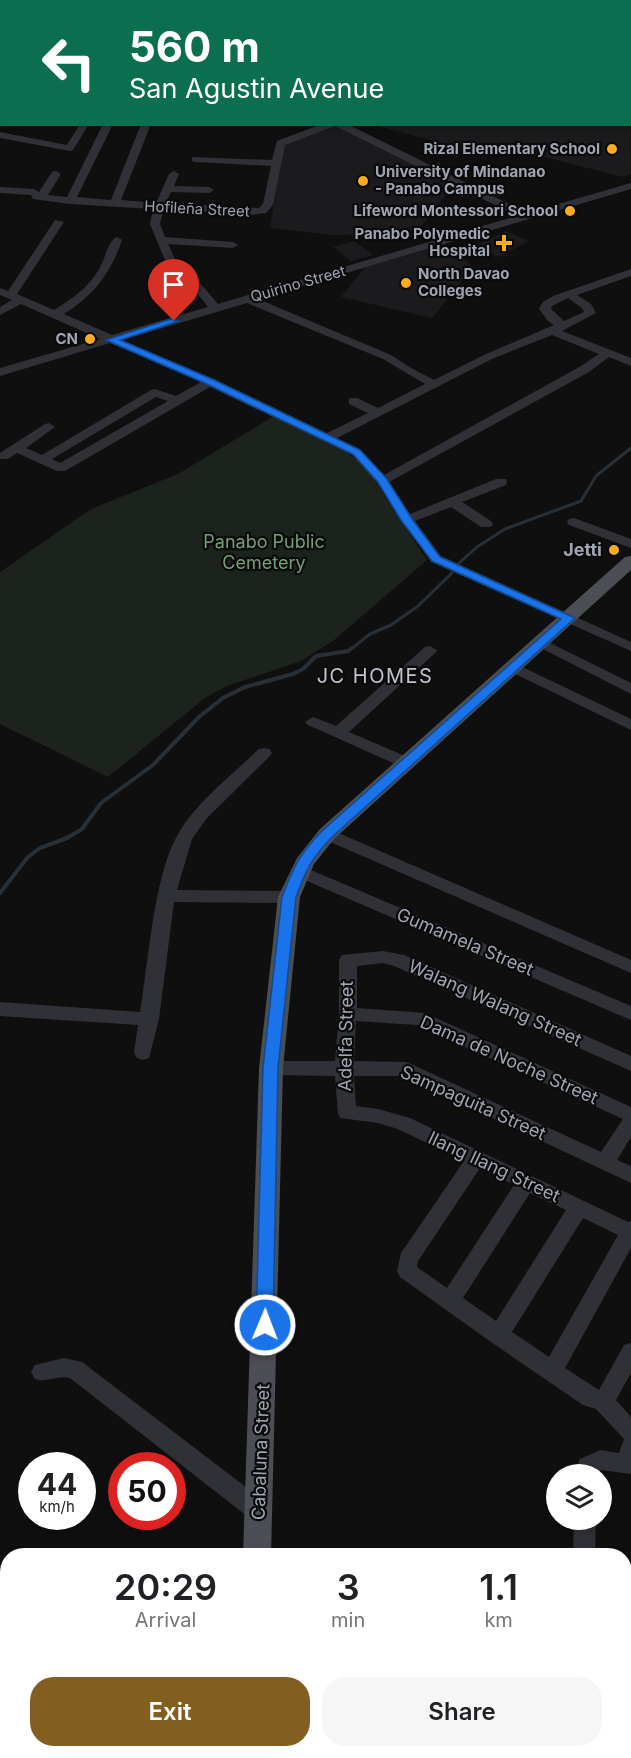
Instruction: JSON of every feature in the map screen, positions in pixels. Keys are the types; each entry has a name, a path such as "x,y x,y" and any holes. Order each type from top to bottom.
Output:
{"main road":[{"name":"Cabaluna Street","path":"258,1548 271,1068 289,897 306,856 327,834 569,618 627,570"}],"street":[{"path":"0,135 70,148 84,126"},
{"path":"70,201 107,126"},
{"path":"114,204 145,126"},
{"name":"Hofileña Street","path":"0,190 34,192 37,197 41,198 70,201 250,212 262,210 268,205 279,145 283,140 326,126"},
{"path":"342,126 526,217"},
{"path":"195,159 275,163"},
{"path":"41,198 56,174"},
{"path":"174,174 159,207 155,224 172,265 192,282 216,309"},
{"name":"Quirino Street","path":"0,372 631,186"},
{"path":"169,189 209,190"},
{"path":"0,312 59,222"},
{"path":"55,315 93,288 110,263 117,240"},
{"path":"160,240 233,245"},
{"path":"631,272 553,300 545,309 558,329 631,362"},
{"path":"328,438 488,357 558,329 590,312 587,306 568,294"},
{"path":"11,295 210,382 362,456 436,559 631,647"},
{"path":"248,299 387,357 407,371 435,385"},
{"path":"382,481 585,369 608,353"},
{"path":"16,448 61,468 210,382"},
{"path":"42,460 155,393 178,401"},
{"path":"353,401 378,413"},
{"path":"4,456 49,427"},
{"path":"407,520 501,482"},
{"path":"453,502 486,524"},
{"path":"574,522 631,544"},
{"path":"542,643 631,689"},
{"path":"338,733 430,651"},
{"path":"514,668 631,725"},
{"path":"314,722 407,763"},
{"path":"143,1053 167,897 177,855 191,826 211,802 264,753"},
{"path":"327,834 631,968"},
{"name":"Gumamela Street","path":"299,871 631,1013"},
{"path":"167,897 289,897"},
{"name":"Adelfa Street","path":"354,957 347,962 348,1014 344,1067 345,1110 354,1114"},
{"name":"Walang Walang Street","path":"354,957 398,960 631,1064"},
{"path":"0,1009 150,1019"},
{"name":"Dama de Noche Street","path":"348,1014 419,1018 631,1115"},
{"name":"Sampaguita Street","path":"271,1068 405,1069 631,1175"},
{"name":"Ilang Ilang Street","path":"354,1114 390,1118 631,1231"},
{"path":"604,1163 631,1122"},
{"path":"476,1158 408,1259 406,1267 412,1276 591,1398 605,1397"},
{"path":"449,1302 527,1182"},
{"path":"498,1336 579,1207"},
{"path":"552,1372 631,1231"},
{"path":"605,1397 631,1352"},
{"path":"42,1372 64,1367 75,1369 260,1512"},
{"path":"605,1397 631,1432"},
{"path":"592,1464 600,1460 630,1460"},
{"path":"584,1548 585,1530"}],"shaded area":[{"name":"University of Mindanao - Panabo Campus","path":"336,126 454,184 413,237 379,234 332,235 270,228 283,143"},
{"path":"377,126 630,126 631,174 623,177 497,145 484,154"},
{"name":"Panabo Polymedic Hospital","path":"506,231 529,241 498,257 473,250 477,245"},
{"path":"354,241 373,255 351,261 333,247"},
{"name":"North Davao Colleges","path":"438,247 453,251 473,267 432,318 341,297 365,267"}],"green space":[{"name":"Panabo Public Cemetery","path":"274,416 346,451 368,470 427,560 333,641 301,661 227,686 205,698 108,777 0,724 0,572 91,509 178,474"}],"waterway":[{"path":"458,564 477,547 505,529 581,501 596,476 631,448"},
{"path":"350,650 370,634 391,625 418,606 452,573"},
{"path":"0,893 28,857 40,848 67,838 82,829 101,803 153,765 200,716 223,698 245,687 293,674 303,669 316,656 348,651 352,648"}],"place":[{"name":"Rizal Elementary School","path":"612,149"},
{"name":"University of Mindanao - Panabo Campus","path":"363,181"},
{"name":"Lifeword Montessori School","path":"570,211"},
{"name":"Panabo Polymedic Hospital","path":"504,243"},
{"name":"North Davao Colleges","path":"406,283"},
{"name":"CN","path":"90,339"},
{"name":"Jetti","path":"614,550"}],"district":[{"name":"JC HOMES","path":"375,676"}],"route":[{"path":"174,321 111,340 210,382 356,452 365,459 382,481 436,559 569,618 327,834 306,856 299,871 289,897 271,1068 265,1325"}]}
